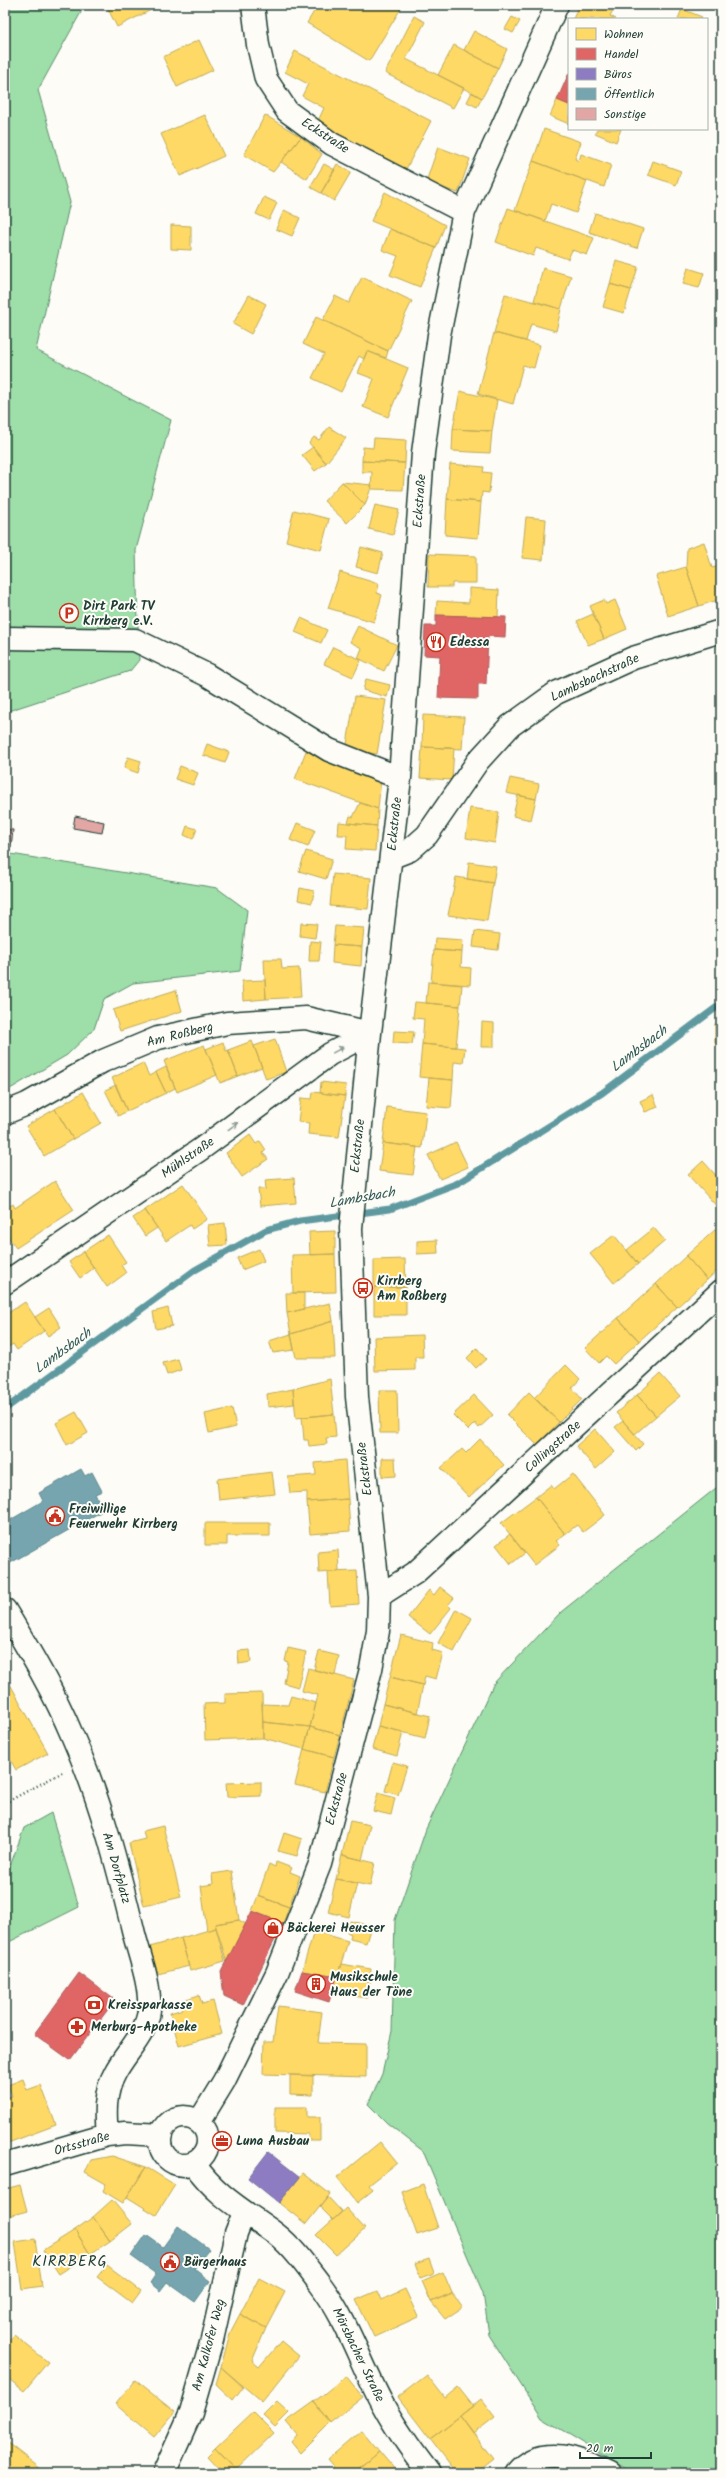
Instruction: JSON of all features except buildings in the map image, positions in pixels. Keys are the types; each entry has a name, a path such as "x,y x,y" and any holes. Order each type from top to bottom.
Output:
{"street":[{"name":"Eckstraße","path":"252,5 258,45 266,79 288,111 332,144 464,212"},
{"name":"Eckstraße","path":"199,2122 209,2109 224,2081 277,1973 320,1864 371,1670 378,1632 379,1596 357,1397 351,1228 352,1200 400,778 423,453 439,335 464,212 557,5"},
{"name":"Lambsbachstraße","path":"392,857 410,850 427,835 478,761 510,726 556,693 633,658 721,631"},
{"path":"5,638 135,640 207,675 329,750 400,778"},
{"name":"Am Roßberg","path":"5,1113 27,1104 103,1061 158,1038 227,1024 306,1018 370,1033"},
{"name":"Mühlstraße","path":"5,1283 201,1149 330,1054 370,1033"},
{"name":"Collingstraße","path":"379,1596 415,1573 721,1291"},
{"name":"Am Dorfplatz","path":"5,1610 45,1681 72,1734 83,1762 128,1909 148,1992 150,2010 146,2026 114,2073 108,2091 105,2114 107,2135"},
{"path":"181,2117 191,2118 199,2122 208,2136 206,2152 194,2164 185,2166 168,2160 161,2148 161,2135 165,2126 181,2117"},
{"name":"Ortsstraße","path":"5,2165 107,2135 125,2133 161,2135"},
{"path":"194,2164 217,2192 244,2213"},
{"name":"Am Kalkofer Weg","path":"164,2473 191,2413 212,2340 236,2233 244,2213"},
{"name":"Mörsbacher Straße","path":"244,2213 277,2235 321,2286 343,2320 382,2405 429,2473"},
{"path":"517,2473 522,2466 542,2457 561,2455 586,2461 610,2473"}],"path":[{"path":"5,1803 83,1762"}],"green space":[{"path":"5,5 85,5 38,90 70,202 36,350 171,420 136,550 139,660 130,671 5,712"},
{"path":"5,853 217,888 247,910 240,971 133,983 104,999 94,1029 67,1055 5,1092"},
{"path":"721,1484 721,2473 633,2473 542,2418 489,2335 483,2293 423,2151 387,2123 368,2104 382,2074 392,2031 395,1920 426,1829 494,1683 561,1612"},
{"path":"51,1813 79,1907 5,1944 5,1873 9,1869 24,1828"}],"waterway":[{"name":"Lambsbach","path":"5,1409 195,1270 266,1230 300,1221 390,1209 458,1183 602,1093 721,1004"}],"place":[{"name":"Dirt Park TV Kirrberg e.V.","path":"69,613"},
{"name":"Edessa","path":"436,642"},
{"name":"Kirrberg Am Roßberg","path":"363,1288"},
{"name":"Freiwillige Feuerwehr Kirrberg","path":"55,1516"},
{"name":"Bäckerei Heusser","path":"273,1928"},
{"name":"Musikschule Haus der Töne","path":"316,1984"},
{"name":"Kreissparkasse","path":"94,2005"},
{"name":"Merburg-Apotheke","path":"77,2027"},
{"name":"Luna Ausbau","path":"222,2141"},
{"name":"Bürgerhaus","path":"170,2262"}],"district":[{"name":"KIRRBERG","path":"70,2262"}]}
